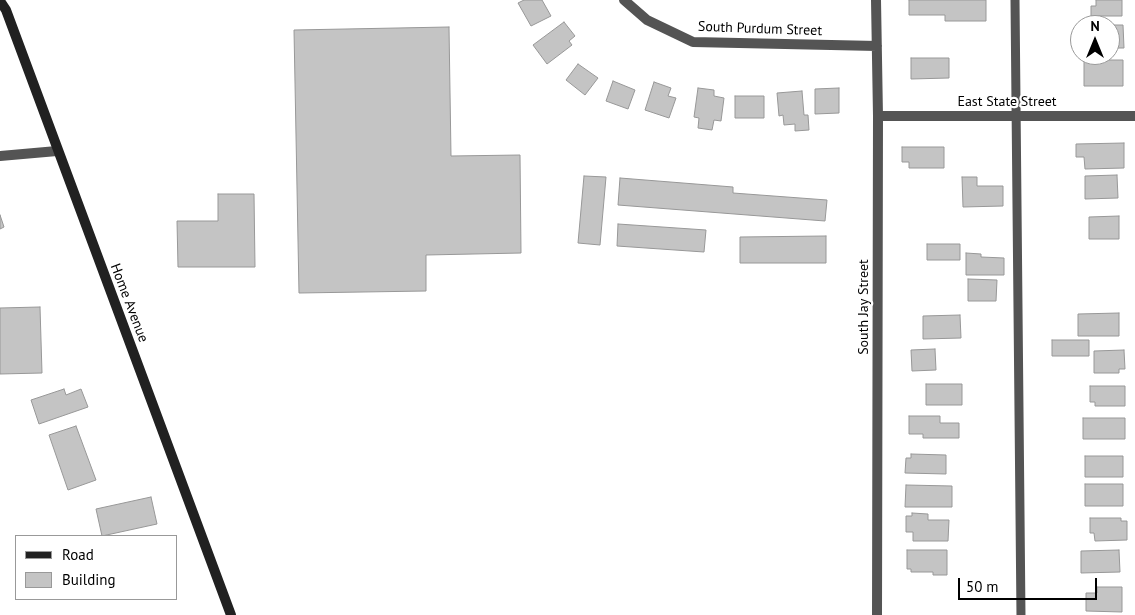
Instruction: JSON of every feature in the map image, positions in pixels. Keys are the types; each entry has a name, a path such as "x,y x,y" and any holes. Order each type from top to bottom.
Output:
{"main road":[{"name":"Home Avenue","path":"3,4 231,615"}],"street":[{"name":"South Purdum Street","path":"624,0 647,20 693,42 877,46"},
{"name":"South Jay Street","path":"876,0 878,116 877,615"},
{"name":"East State Street","path":"878,116 1135,116"},
{"path":"0,156 57,151"}],"lane":[{"path":"1015,0 1021,615"}],"building":[{"path":"524,0 542,0 551,16 531,26 518,3"},
{"path":"909,0 986,0 986,21 945,21 945,15 909,15"},
{"path":"1096,0 1122,0 1122,16 1091,15 1091,6 1096,6"},
{"path":"564,22 575,36 569,41 572,45 547,64 533,45"},
{"path":"1120,25 1123,25 1124,48 1120,48"},
{"path":"449,27 451,156 520,155 521,253 426,255 426,291 299,293 294,30"},
{"path":"911,58 949,58 949,78 911,79"},
{"path":"1120,60 1123,60 1123,86 1084,86 1084,65 1120,65"},
{"path":"578,64 598,78 585,95 566,80"},
{"path":"613,81 635,90 628,109 606,101"},
{"path":"654,82 671,88 668,96 676,98 669,118 645,110"},
{"path":"698,88 714,90 714,96 724,98 721,121 714,120 712,130 698,128 699,118 694,117"},
{"path":"839,88 839,113 815,114 815,89"},
{"path":"802,91 804,115 808,115 809,130 795,131 795,124 784,125 783,115 779,116 777,93"},
{"path":"735,96 764,96 764,118 735,118"},
{"path":"1124,143 1124,168 1085,169 1084,157 1076,157 1076,144"},
{"path":"902,147 944,147 944,168 909,168 909,162 902,162"},
{"path":"1117,175 1118,198 1085,199 1085,176"},
{"path":"584,176 606,177 600,245 578,243"},
{"path":"962,177 977,177 977,186 1003,186 1003,206 963,207"},
{"path":"620,178 733,187 733,193 827,200 825,221 618,205"},
{"path":"218,194 254,194 255,267 178,267 177,221 218,221"},
{"path":"0,215 4,227 0,229"},
{"path":"1119,216 1119,239 1089,239 1089,217"},
{"path":"618,224 706,230 704,252 617,246"},
{"path":"826,236 826,263 740,263 740,237"},
{"path":"927,244 960,244 960,260 927,260"},
{"path":"966,253 981,254 981,257 1004,258 1004,275 966,275"},
{"path":"968,279 997,280 996,301 968,301"},
{"path":"40,307 42,373 0,374 0,308"},
{"path":"1119,313 1119,336 1078,336 1078,314"},
{"path":"960,315 961,338 923,339 923,316"},
{"path":"1052,340 1089,340 1089,356 1052,356"},
{"path":"935,349 936,370 912,371 911,350"},
{"path":"1124,350 1125,369 1119,369 1119,373 1094,373 1094,351"},
{"path":"926,384 962,384 962,405 926,405"},
{"path":"1090,386 1125,386 1125,406 1095,406 1095,402 1090,402"},
{"path":"64,389 66,395 81,389 88,407 39,424 31,400"},
{"path":"909,416 940,416 940,423 959,423 959,438 923,438 923,434 909,434"},
{"path":"1083,418 1125,418 1125,439 1083,439"},
{"path":"76,426 96,480 68,490 49,435"},
{"path":"911,454 946,455 946,474 905,473 906,458 911,458"},
{"path":"1085,456 1123,456 1123,477 1085,477"},
{"path":"1085,484 1123,484 1123,506 1085,506"},
{"path":"906,485 952,486 952,507 905,507"},
{"path":"151,497 157,524 102,535 96,509"},
{"path":"912,513 928,514 928,520 949,520 948,541 913,541 913,532 906,532 906,516 912,516"},
{"path":"1090,518 1121,518 1121,521 1127,521 1127,540 1095,541 1094,533 1090,533"},
{"path":"907,550 947,550 947,575 933,575 933,572 911,572 911,569 907,569"},
{"path":"1119,550 1120,572 1081,573 1081,551"},
{"path":"1097,587 1122,587 1122,612 1086,611 1086,593 1097,593"}]}
